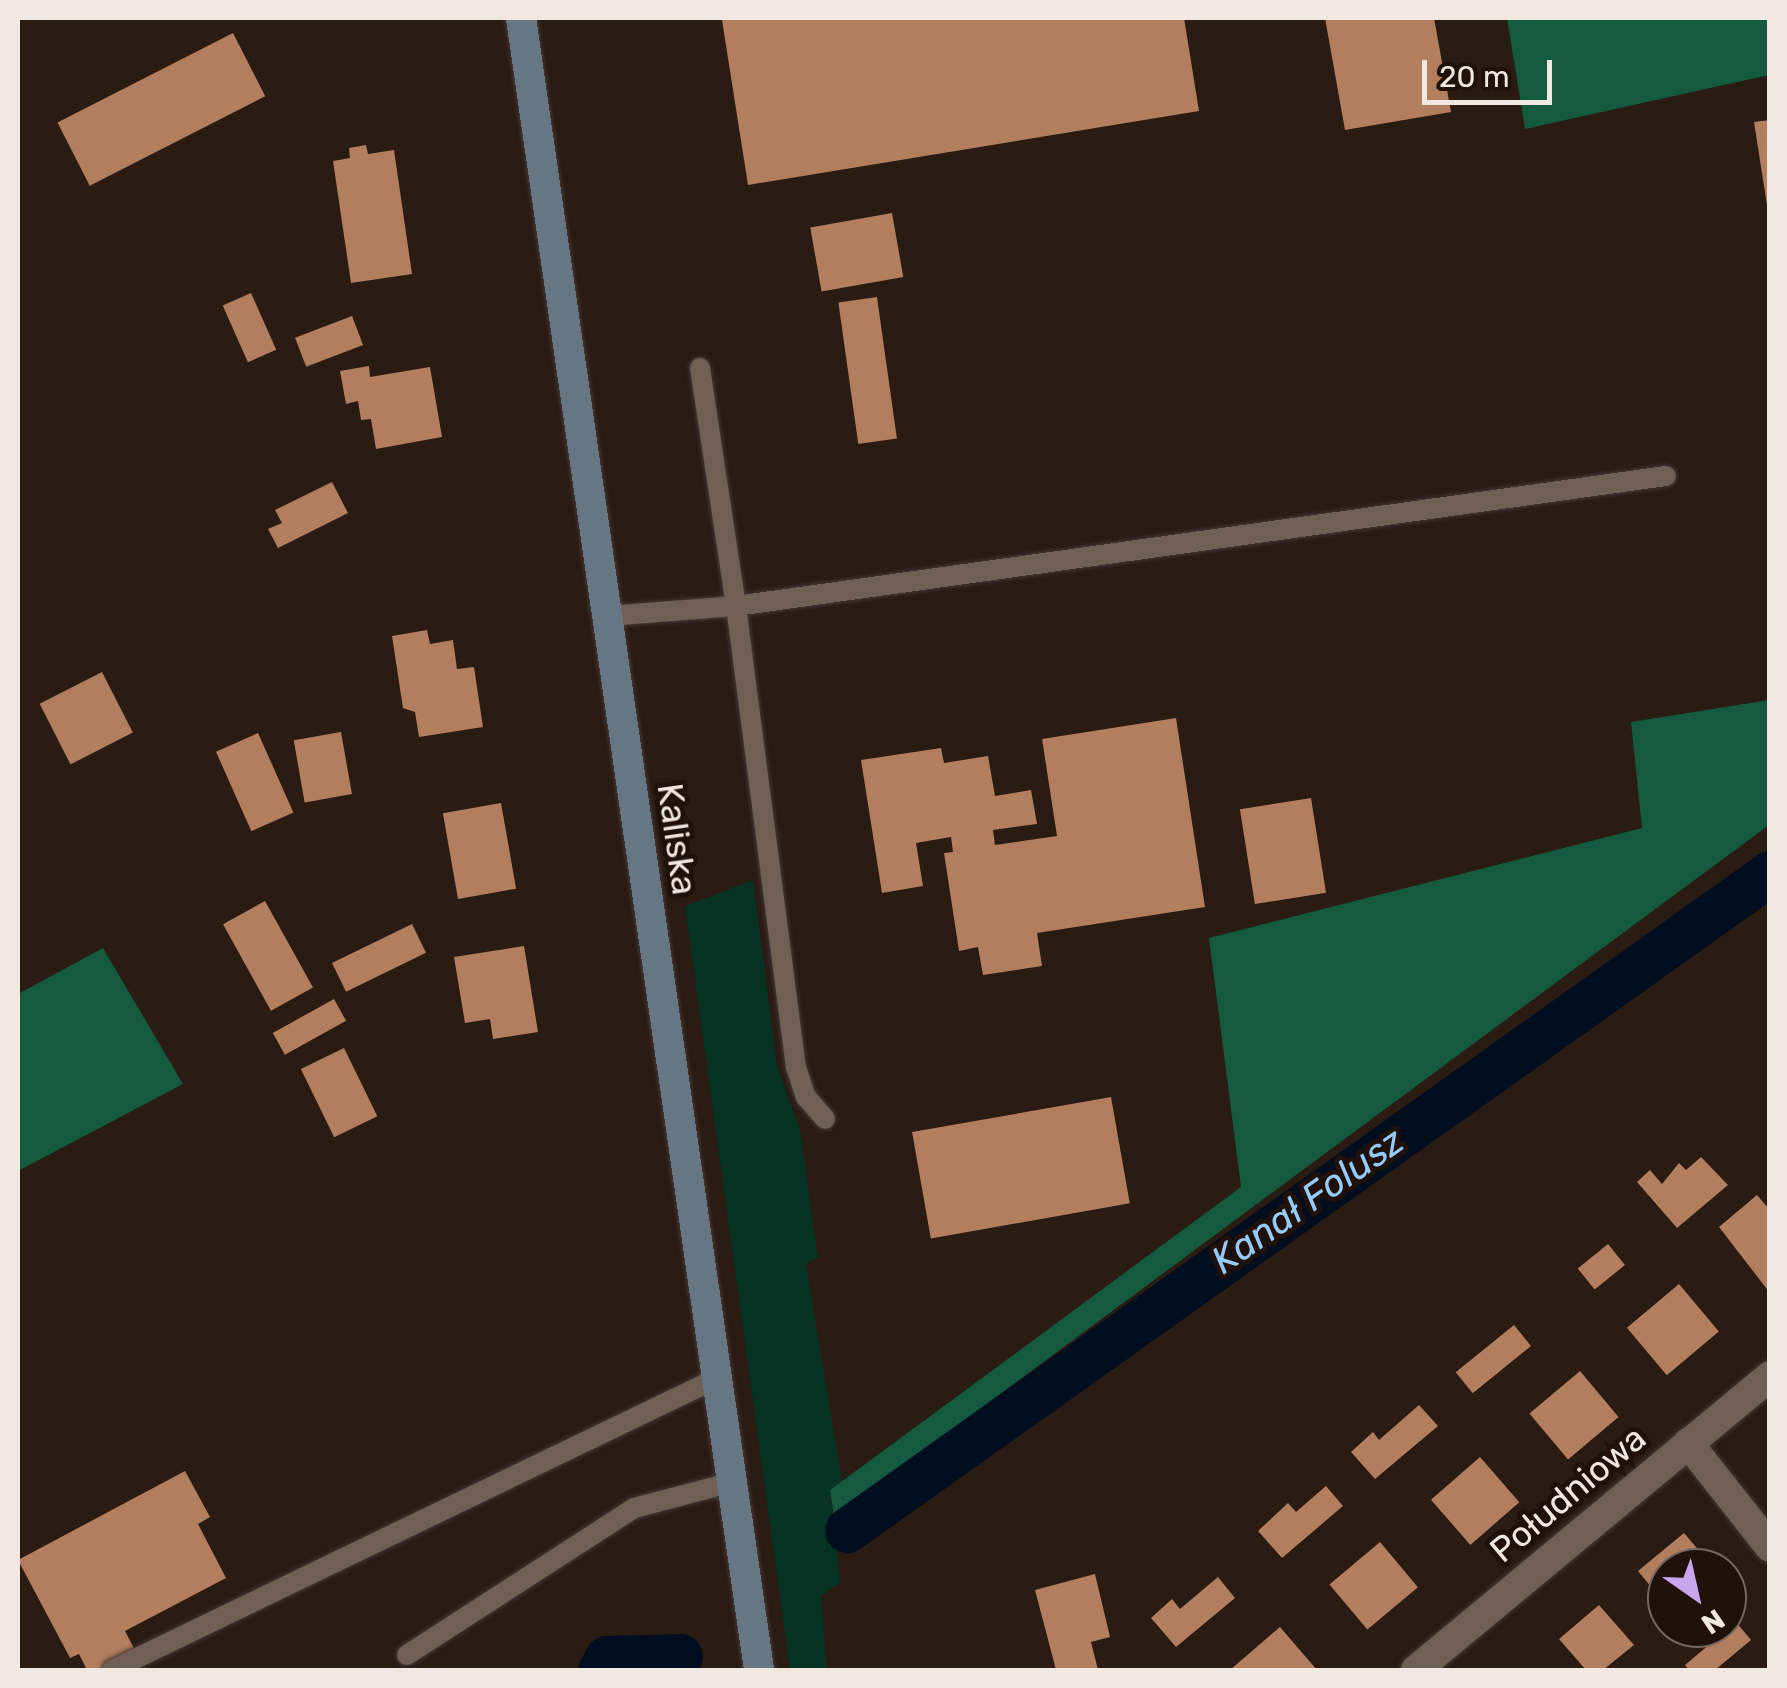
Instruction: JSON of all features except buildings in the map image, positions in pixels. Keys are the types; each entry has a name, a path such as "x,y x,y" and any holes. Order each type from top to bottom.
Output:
{"main road":[{"name":"Kaliska","path":"521,18 759,1670"}],"street":[{"name":"Południowa","path":"1416,1670 1770,1376"},
{"path":"1688,1443 1770,1547"}],"lane":[{"path":"700,368 736,606 796,1066 806,1097 826,1119"},
{"path":"608,616 736,606 1666,476"},
{"path":"112,1670 717,1378"},
{"path":"407,1655 634,1508 732,1482"}],"green space":[{"path":"1507,18 1769,18 1769,75 1525,129"},
{"path":"1769,700 1769,825 834,1517 830,1490 1241,1187 1209,938 1642,828 1631,722"},
{"path":"753,880 777,1065 800,1129 818,1258 806,1264 842,1481 830,1490 840,1582 821,1596 827,1670 790,1670 685,906"},
{"path":"103,948 183,1084 18,1171 18,994"}],"waterway":[{"name":"Kanał Folusz","path":"847,1530 1770,873"},
{"name":"Kanał Folusz","path":"600,1670 607,1658 680,1656"}]}
